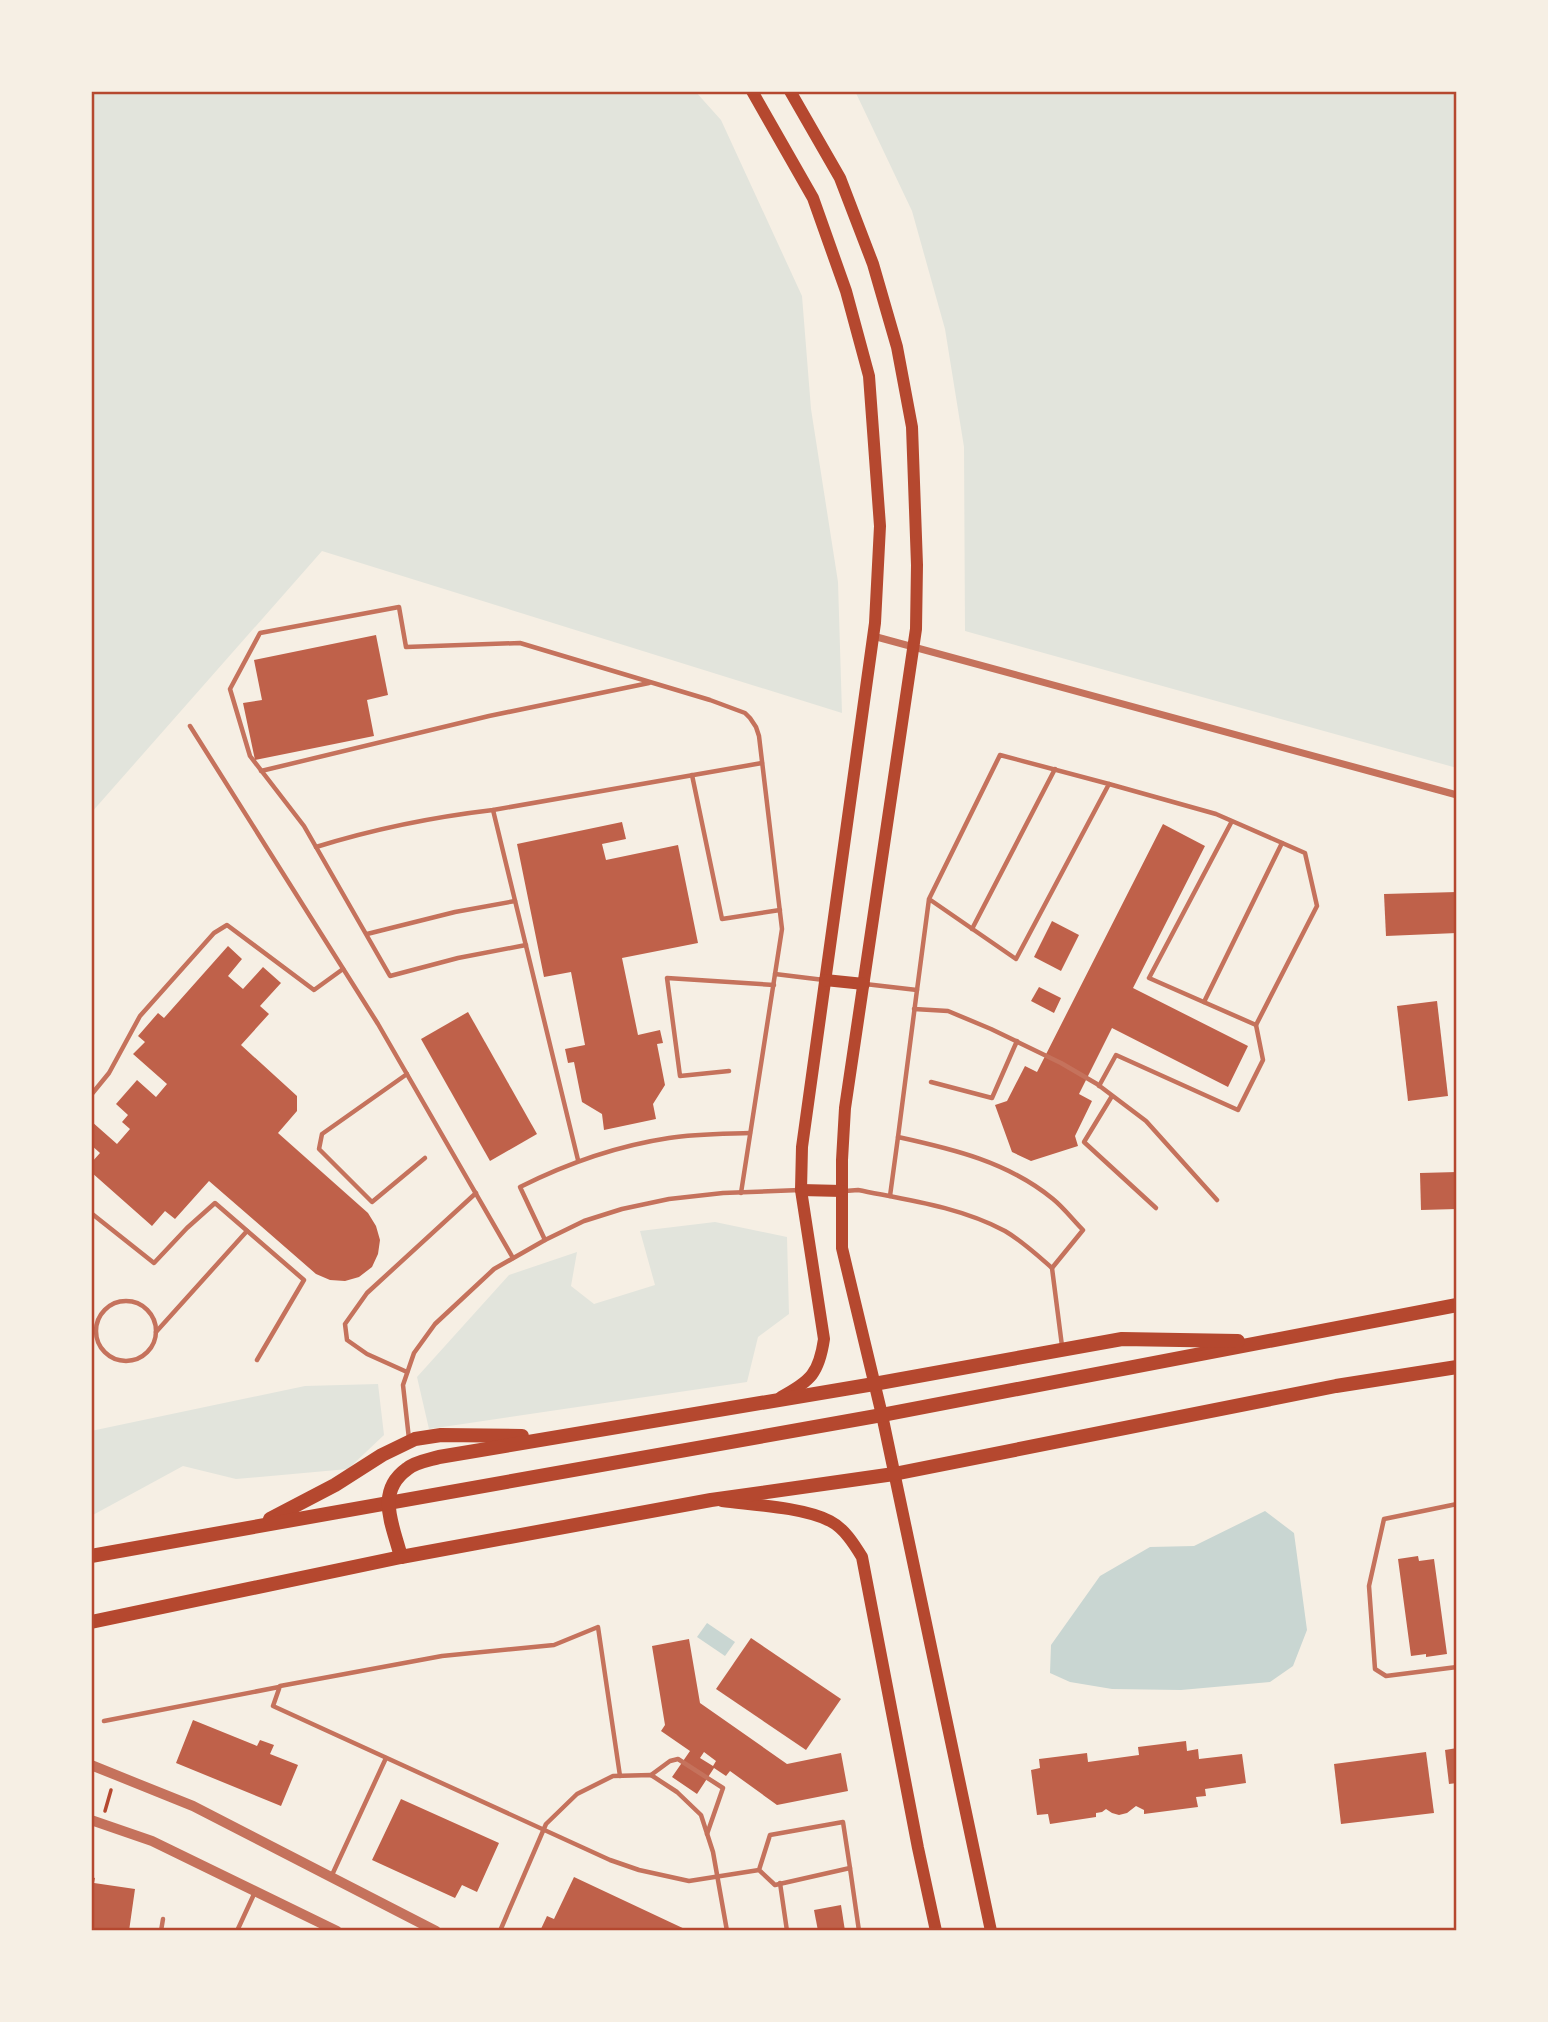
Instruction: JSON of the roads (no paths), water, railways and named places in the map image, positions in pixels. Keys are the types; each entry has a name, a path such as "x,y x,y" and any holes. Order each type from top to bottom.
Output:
{"highway":[{"path":"91,1556 882,1415 1457,1305"},
{"path":"401,1557 387,1503 393,1483 408,1467 439,1457 874,1384 1122,1339 1268,1342"},
{"path":"91,1622 401,1557 711,1500 894,1474 1336,1385 1457,1367"},
{"path":"256,1526 335,1486 382,1455 410,1442 441,1435 563,1436"}],"main road":[{"path":"752,91 814,198 846,291 869,376 880,526 873,636 802,1147 801,1190 824,1339 821,1360 806,1384 774,1401"},
{"path":"790,91 840,178 873,264 897,347 912,427 917,565 916,629 845,1108 842,1248 882,1415 991,1931"},
{"path":"825,980 864,984"},
{"path":"801,1190 842,1191"},
{"path":"711,1500 810,1514 831,1521 850,1537 862,1557 936,1931"}],"street":[{"path":"873,636 1457,795"},
{"path":"91,1765 192,1807 436,1931"},
{"path":"91,1820 152,1841 337,1931"}],"lane":[{"path":"526,945 458,958 390,976 304,826 250,756 230,689 260,633 399,607 406,647 520,643 745,713 756,727 782,929 741,1193"},
{"path":"261,772 489,716 650,682"},
{"path":"190,726 407,1074 513,1258"},
{"path":"890,1196 929,899 1000,755 1216,814 1305,853 1317,906 1256,1025 1263,1060 1238,1110 1116,1055 1099,1086"},
{"path":"316,847 351,836 454,815 762,763"},
{"path":"972,929 1055,769"},
{"path":"692,775 722,919 780,910"},
{"path":"929,899 1016,959 1109,784"},
{"path":"493,810 578,1160"},
{"path":"1232,821 1149,978 1256,1025"},
{"path":"1204,1002 1283,842"},
{"path":"367,934 454,912 515,901"},
{"path":"91,1095 109,1073 140,1016 214,933 227,925 314,990 343,969"},
{"path":"775,974 825,980"},
{"path":"729,1071 680,1076 667,978 774,985"},
{"path":"864,984 917,990"},
{"path":"914,1009 948,1011 1017,1041 1099,1086 1146,1121 1217,1200"},
{"path":"931,1082 992,1098 1017,1041"},
{"path":"407,1074 322,1135 319,1149 372,1202 425,1158"},
{"path":"1112,1096 1084,1142 1156,1208"},
{"path":"545,1240 520,1187 578,1160 626,1146 670,1138 750,1133"},
{"path":"898,1137 983,1159 1017,1175 1053,1199 1083,1230 1052,1268"},
{"path":"410,1442 403,1385 414,1353 435,1324 494,1269 584,1221 622,1209 669,1199 801,1190"},
{"path":"842,1191 858,1190 950,1208 1005,1232 1030,1248 1052,1268 1062,1350"},
{"path":"407,1372 367,1354 347,1340 345,1324 367,1293 476,1193"},
{"path":"91,1213 154,1263 215,1203 304,1280 257,1360"},
{"path":"156,1332 151,1314 144,1307 126,1301 109,1307 102,1314 96,1332 104,1351 112,1358 131,1361 141,1357 155,1342 156,1332 247,1231"},
{"path":"1457,1504 1384,1519 1369,1587 1375,1669 1386,1676 1457,1667"},
{"path":"104,1721 442,1656 554,1645 598,1627 620,1776"},
{"path":"280,1686 273,1706 610,1860 639,1870 689,1881 759,1870"},
{"path":"330,1878 386,1758"},
{"path":"500,1931 546,1824 577,1794 613,1776 651,1775 670,1761 678,1759 723,1788 707,1835"},
{"path":"651,1775 677,1792 701,1815 713,1852 727,1931"},
{"path":"759,1870 770,1835 843,1822 859,1931"},
{"path":"759,1870 775,1885 850,1868"},
{"path":"780,1883 787,1931"},
{"path":"237,1931 256,1891"},
{"path":"161,1931 163,1919"}]}
